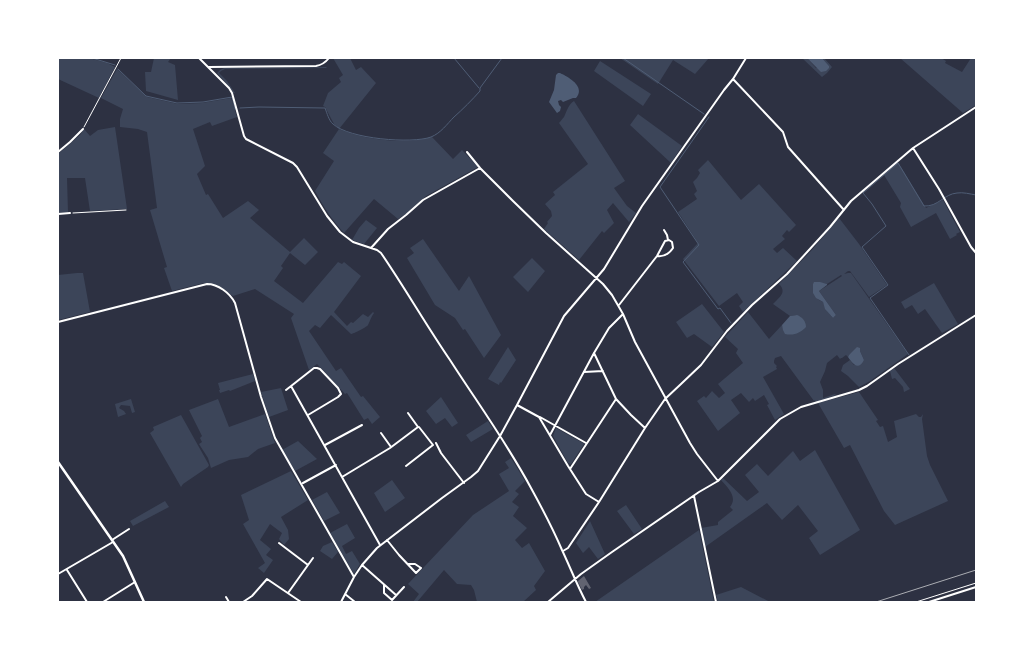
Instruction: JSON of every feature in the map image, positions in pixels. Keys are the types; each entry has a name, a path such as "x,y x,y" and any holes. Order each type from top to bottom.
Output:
{"street":[{"path":"199,58 229,88 232,93 246,139 293,163 327,216 340,232 353,242 377,250 384,257 500,436 531,487 550,523 586,602"},
{"path":"209,67 316,66 326,62 329,58"},
{"path":"341,602 362,565 380,545 478,471 518,405 564,316 604,269 642,206 733,79 746,58"},
{"path":"733,79 783,132 788,147 844,210"},
{"path":"563,551 568,548 599,502 665,399 701,365 728,331 752,305 787,274 830,228 852,201 913,148 976,107"},
{"path":"58,152 83,129"},
{"path":"913,148 939,189 971,247 976,253"},
{"path":"467,152 480,168 524,212 596,278 612,295 619,305 635,342 665,399 697,454 718,481"},
{"path":"371,248 388,229 423,200 480,168"},
{"path":"58,214 70,213"},
{"path":"657,256 663,256 669,253 673,248 672,242 668,240 664,230"},
{"path":"619,305 657,256 665,241 668,240"},
{"path":"58,322 207,284 212,284 230,295 235,303 261,397 275,438 354,577"},
{"path":"550,435 609,328 623,314"},
{"path":"548,602 575,579 612,552 718,481 780,419 801,407 859,390 867,386 898,364 976,315"},
{"path":"594,353 616,399 645,428"},
{"path":"286,390 314,368 320,369 338,388 341,394 338,397 308,415"},
{"path":"584,372 603,371"},
{"path":"291,386 380,545"},
{"path":"570,469 616,399"},
{"path":"518,405 586,443"},
{"path":"408,413 433,445 439,447"},
{"path":"539,417 586,494 599,502"},
{"path":"325,446 362,425"},
{"path":"342,477 391,447 418,427"},
{"path":"381,433 391,447"},
{"path":"436,443 441,453 464,483"},
{"path":"406,466 433,445"},
{"path":"58,462 123,556 144,602"},
{"path":"302,483 336,465"},
{"path":"694,496 716,602"},
{"path":"58,574 67,570 129,530"},
{"path":"387,540 399,555 416,573 421,568 415,564 408,564"},
{"path":"279,543 308,564"},
{"path":"288,593 313,558"},
{"path":"362,565 396,595"},
{"path":"67,570 87,602"},
{"path":"243,602 252,596 267,579 301,602"},
{"path":"103,602 135,582"},
{"path":"384,585 384,593 392,600 404,587"},
{"path":"929,602 976,587"},
{"path":"345,594 355,602"},
{"path":"226,597 229,602"}],"path":[{"path":"83,129 121,58"},
{"path":"70,213 126,210"},
{"path":"916,602 976,583"}],"shaded area":[{"path":"58,58 89,58 115,67 99,98 58,79"},
{"path":"154,58 171,58 168,62 175,65 178,100 146,91 145,72 151,72"},
{"path":"333,58 350,58 356,70 361,67 376,83 339,129 334,124 323,106 328,93 341,82 339,78 343,75"},
{"path":"620,58 709,58 695,74 673,60 658,84"},
{"path":"802,58 807,58 816,68 829,66 822,58 824,58 832,67 822,77"},
{"path":"807,58 822,58 829,68 826,71 821,72"},
{"path":"900,58 941,58 946,61 945,63 962,72 971,58 976,58 976,105 963,113"},
{"path":"600,61 651,94 643,106 594,71"},
{"path":"224,68 327,68 225,69 221,71 219,73 227,81 235,93 233,93 217,73"},
{"path":"117,69 147,97 178,104 202,103 231,98 237,117 212,126 210,122 193,129 205,166 197,174 206,195 208,194 223,218 248,201 259,210 250,218 290,252 304,238 318,252 305,265 290,253 281,266 283,268 274,281 303,303 338,262 342,264 344,262 361,276 334,312 347,326 363,314 368,317 373,312 374,313 368,325 351,334 331,315 320,328 315,325 309,331 336,371 341,368 361,397 363,396 380,417 372,424 368,418 364,420 347,393 345,394 317,364 309,370 291,318 294,314 255,289 233,296 216,285 204,283 172,291 164,268 167,267 150,210 157,208 147,132 138,129 120,127 120,119 123,109 101,98"},
{"path":"558,73 575,82 579,90 579,94 576,98 563,102 561,100 558,101 561,107 560,111 557,113 549,102 554,90 556,75"},
{"path":"574,101 625,181 614,188 627,206 636,213 629,222 613,203 607,210 614,223 604,233 602,231 579,260 544,229 552,216 551,211 545,204 555,195 553,192 588,164 559,123 564,117 569,106"},
{"path":"638,114 682,146 671,163 630,125"},
{"path":"115,127 127,209 90,211 85,178 67,178 68,212 58,213 58,154 80,135 84,129 90,136 98,130"},
{"path":"339,129 356,135 398,141 420,140 432,137 453,159 462,150 478,167 426,196 398,219 374,199 344,233 328,213 315,191 334,161 323,153"},
{"path":"708,160 741,200 759,184 796,225 789,232 787,230 782,236 785,239 773,249 777,253 783,248 797,261 743,312 739,306 743,302 737,293 719,306 683,259 698,243 678,212 697,199 694,194 697,191 693,182 700,173 698,170"},
{"path":"898,162 926,208 943,200 960,232 956,234 957,235 950,239 936,213 911,227 900,207 901,203 884,175"},
{"path":"839,218 887,285 869,297 850,271 844,274 851,273 908,354 859,387 841,371 843,365 850,360 854,365 864,360 860,348 848,357 846,355 840,359 837,355 827,363 820,382 823,390 823,398 836,395 816,402 781,356 775,358 774,363 777,366 777,369 763,377 784,414 775,420 767,405 769,404 764,395 755,401 753,398 749,402 741,393 731,400 740,413 718,431 697,401 704,396 706,398 712,391 719,398 725,393 718,384 743,363 736,353 738,349 725,337 748,312 769,339 782,325 783,327 797,315 790,316 773,304 782,294 779,284 811,251","holes":["841,275 842,276 819,291 836,315 833,318 827,311 823,302 819,300 813,292 813,284 816,282 827,284"]},
{"path":"366,220 377,228 364,244 352,240 359,228"},
{"path":"423,239 459,291 469,276 501,335 484,358 465,329 463,330 455,318 435,305 407,258 414,253 410,248"},
{"path":"532,258 545,271 528,292 513,277"},
{"path":"83,273 90,312 58,320 58,275"},
{"path":"814,282 827,284 819,291 836,315 833,318 825,309 823,302 816,298 813,293"},
{"path":"934,283 958,324 942,333 925,309 918,314 912,305 905,309 901,302"},
{"path":"702,304 724,332 712,347 694,334 687,338 676,322"},
{"path":"797,315 801,317 806,327 797,334 785,334 782,325 790,316"},
{"path":"508,347 516,360 499,385 488,379"},
{"path":"857,347 860,348 864,360 858,366 848,357"},
{"path":"894,368 910,389 904,392 903,387 895,378 892,379 890,371"},
{"path":"253,374 255,381 230,391 220,393 218,383"},
{"path":"281,388 288,410 269,417 261,392"},
{"path":"859,392 878,420 876,421 880,427 883,426 888,442 897,437 894,421 916,414 921,417 923,414 922,419 927,456 948,501 895,525 884,511 850,445 844,448 818,403"},
{"path":"441,397 458,423 452,427 445,418 436,424 426,411"},
{"path":"131,399 135,412 132,413 130,406 121,405 119,408 126,414 118,417 115,404"},
{"path":"218,399 229,427 265,414 275,443 258,449 248,457 229,460 211,468 208,458 199,444 202,442 200,438 202,436 189,410"},
{"path":"181,415 209,465 181,487 150,433 154,430 153,427"},
{"path":"488,421 493,429 471,442 466,435"},
{"path":"556,428 584,444 571,464 568,463 553,436"},
{"path":"298,441 317,459 295,471 282,450"},
{"path":"815,450 860,530 820,555 809,538 818,531 798,505 782,520 767,503 705,547 701,528 718,525 718,522 733,510 730,507 733,496 721,480 723,478 747,501 759,492 745,475 757,464 768,476 793,451 800,461"},
{"path":"511,458 525,481 515,491 519,494 512,502 519,507 513,516 527,528 515,540 522,548 529,543 545,571 534,586 536,590 523,602 477,602 471,585 457,584 444,570 417,602 413,602 419,594 408,584 473,515 509,491 499,474 509,468 505,462"},
{"path":"291,471 308,500 281,517 288,530 289,539 284,545 279,539 282,533 270,524 260,540 271,549 266,555 273,560 264,573 258,568 265,563 243,524 249,520 241,495"},
{"path":"392,480 405,498 385,512 374,493"},
{"path":"327,492 340,513 324,521 312,500"},
{"path":"165,501 169,507 133,526 130,521"},
{"path":"626,505 642,529 634,534 617,511"},
{"path":"590,521 605,554 598,559 589,547 583,553 576,543"},
{"path":"347,524 355,538 342,546 346,554 352,551 360,564 354,574 330,533"},
{"path":"699,530 714,602 595,602"},
{"path":"332,542 338,552 332,559 320,551 323,546"},
{"path":"741,587 770,602 718,602 716,595"}],"building":[{"path":"584,576 591,588 589,589 586,585 582,590 578,581"}],"waterway":[{"path":"92,58 115,65"},
{"path":"454,58 479,88"},
{"path":"240,108 325,108 329,119 333,124 352,133 381,139 422,139 431,137 444,128 480,91 480,88 502,58"},
{"path":"623,58 704,114"},
{"path":"118,69 146,96 177,103 203,102 232,97 235,109"},
{"path":"709,117 660,187 699,245 683,262 718,309 720,308 731,323"},
{"path":"909,355 870,298 888,285 862,247 886,226 863,193 898,163 924,206 933,205 952,194 962,193 976,195"}],"railway":[{"path":"876,602 976,570"}]}
